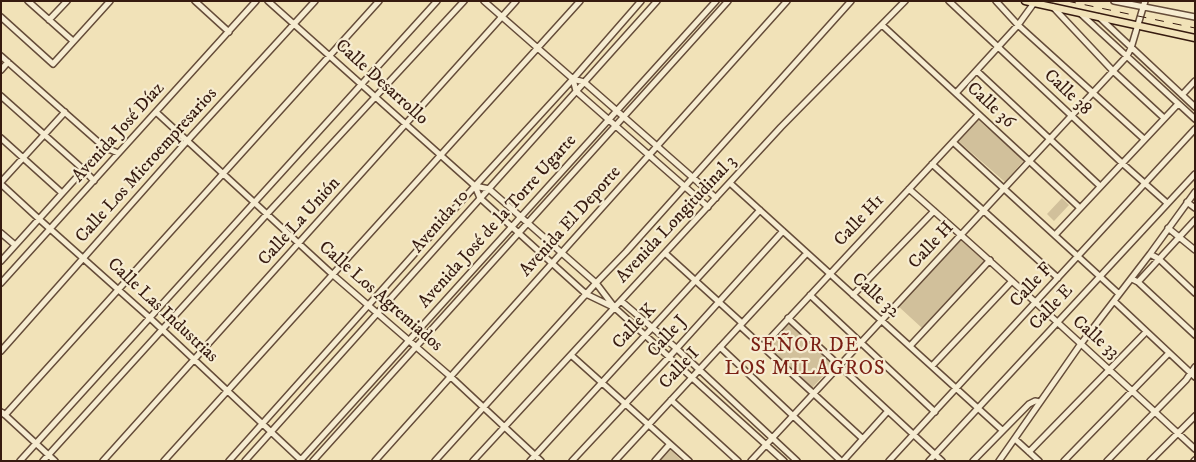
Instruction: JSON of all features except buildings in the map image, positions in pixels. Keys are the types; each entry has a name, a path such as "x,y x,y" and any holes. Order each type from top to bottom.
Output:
{"main road":[{"path":"1024,1 1195,38"}],"street":[{"path":"29,1 74,41"},
{"path":"49,20 66,1"},
{"path":"1,17 53,64 110,1"},
{"path":"196,1 229,32"},
{"name":"Avenida José Díaz","path":"3,278 94,181 256,1"},
{"name":"Calle Desarrollo","path":"268,1 475,186 480,198 518,234 586,294 615,308"},
{"name":"Calle Los Microempresarios","path":"1,351 187,141 315,1"},
{"path":"55,461 3,413 119,289 379,1"},
{"path":"20,461 437,1"},
{"path":"44,461 267,214 464,1"},
{"path":"484,1 573,79 584,82 716,198"},
{"name":"Calle La Unión","path":"103,461 516,1"},
{"path":"164,461 580,1"},
{"name":"Avenida 10","path":"229,461 641,1"},
{"name":"Avenida 10","path":"245,461 657,1"},
{"name":"Avenida José de la Torre Ugarte","path":"301,460 716,1"},
{"name":"Avenida José de la Torre Ugarte","path":"313,461 728,1"},
{"name":"Avenida El Deporte","path":"376,461 787,1"},
{"path":"435,461 851,1"},
{"name":"Avenida Longitudinal 3","path":"473,461 781,127 904,1"},
{"name":"Calle 38","path":"949,1 1168,204"},
{"path":"996,1 1018,25 1144,139"},
{"path":"1114,1 1144,4 1195,17"},
{"path":"956,93 1018,25 1034,3"},
{"name":"Calle H","path":"750,461 1127,56 1144,4"},
{"path":"1052,6 1113,71 1164,118"},
{"path":"1081,13 1195,119"},
{"path":"1099,18 1195,107"},
{"name":"Calle 36","path":"882,25 1080,208"},
{"path":"1,56 104,147 118,153"},
{"path":"1,70 8,62"},
{"path":"977,70 1100,186"},
{"path":"573,79 576,91 708,207"},
{"path":"1182,95 1195,81"},
{"path":"1,96 94,181"},
{"path":"1055,235 1178,104"},
{"path":"1,183 65,112"},
{"name":"Calle Los Agremiados","path":"156,112 332,274 416,346 541,461"},
{"name":"Calle H1","path":"762,346 978,115"},
{"name":"Calle F","path":"889,461 1195,129"},
{"path":"1,138 62,193"},
{"path":"953,142 1120,294"},
{"path":"1,261 104,147"},
{"path":"932,164 1058,278"},
{"name":"Calle E","path":"929,461 1195,174"},
{"name":"Calle Las Industrias","path":"1,183 119,289 301,460"},
{"name":"Calle 32","path":"730,183 1002,430"},
{"name":"Calle Desarrollo","path":"475,186 489,189 596,283 615,308 784,461"},
{"name":"Calle 33","path":"909,189 990,260 1195,449"},
{"path":"999,461 1080,345 1132,279 1195,192"},
{"path":"1187,202 1195,208"},
{"name":"Calle K","path":"530,461 760,210"},
{"path":"853,295 934,211"},
{"path":"1138,282 1195,220"},
{"path":"1168,228 1195,250"},
{"name":"Calle J","path":"572,461 783,231"},
{"path":"1,233 15,245"},
{"name":"Calle I","path":"615,461 807,253"},
{"path":"665,254 863,438"},
{"path":"1150,254 1159,259 1195,293"},
{"path":"910,346 990,260"},
{"path":"1132,279 1138,282 1195,335"},
{"path":"932,366 1012,281"},
{"path":"810,295 935,412"},
{"path":"621,301 676,348 796,461"},
{"path":"1114,302 1195,377"},
{"path":"788,318 942,461"},
{"path":"1029,452 1146,332"},
{"path":"720,348 842,461 888,411"},
{"path":"1064,461 1169,353"},
{"path":"571,355 689,461"},
{"path":"1107,461 1186,380 1195,367"},
{"path":"671,400 738,461"},
{"path":"973,461 1029,404 1035,401 1040,402"},
{"path":"1150,461 1195,416"},
{"path":"1015,439 1039,461"},
{"path":"655,461 670,444"}],"shaded area":[{"path":"978,120 1024,160 1005,182 958,141"},
{"path":"1062,198 1069,205 1054,221 1047,214"},
{"path":"961,240 985,261 922,328 898,306"},
{"path":"789,321 835,363 812,388 766,346"},
{"path":"670,449 682,461 660,461"}],"railway":[{"path":"1067,1 1195,28"}],"district":[{"name":"SEÑOR DE LOS MILAGROS","path":"805,358"}]}
